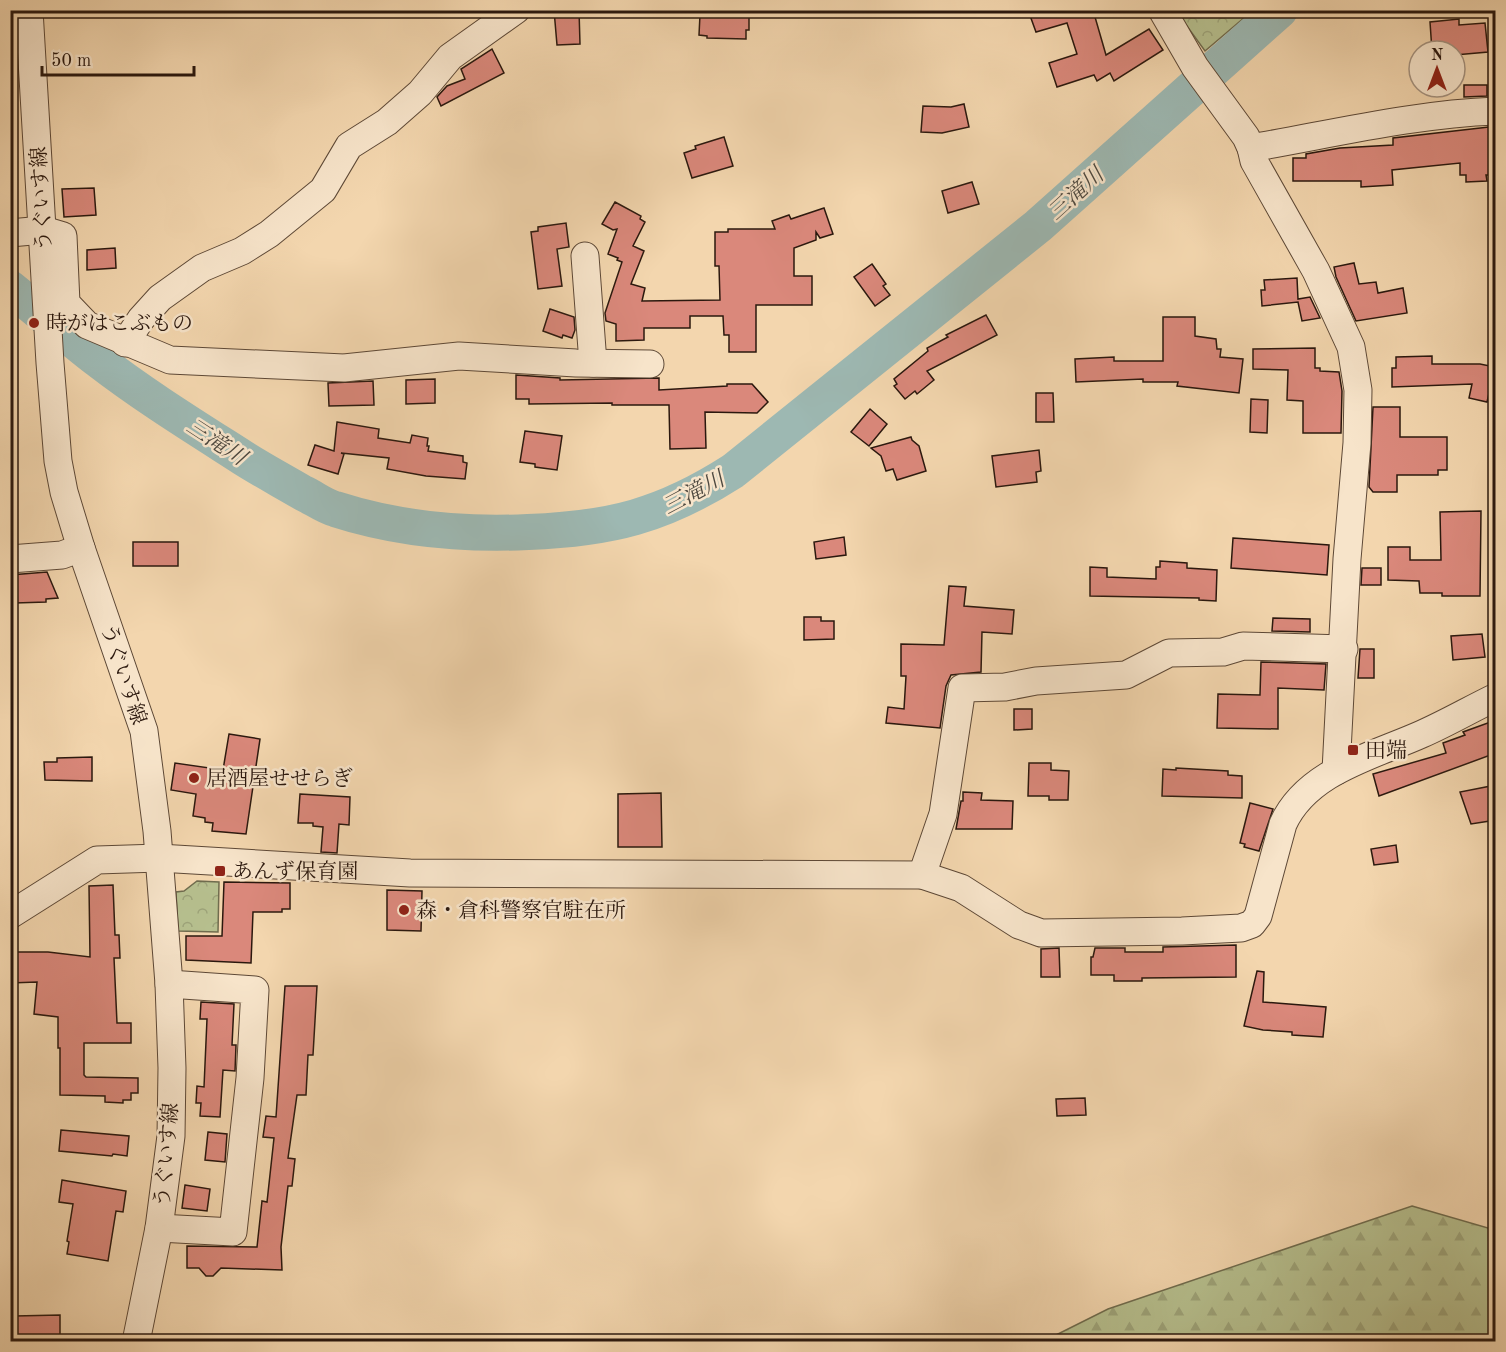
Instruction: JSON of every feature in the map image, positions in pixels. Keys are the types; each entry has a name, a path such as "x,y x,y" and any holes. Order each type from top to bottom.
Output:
{"street":[{"name":"うぐいす線","path":"29,10 54,427 64,492 144,731 159,858 169,984 172,1068 171,1136 159,1228 136,1341"},
{"path":"125,343 141,319 160,298 202,268 242,251 269,234 323,190 349,146 387,122 412,100 450,57 516,10"},
{"path":"1162,10 1203,79 1245,137 1254,161 1316,271 1351,347 1358,390 1358,443 1347,559 1336,771"},
{"path":"1251,148 1417,119 1465,112 1496,111"},
{"path":"10,233 43,230 63,236 66,303 87,326 170,360 344,368 459,356 650,364"},
{"path":"585,256 593,363"},
{"path":"10,559 62,555 81,548"},
{"path":"921,875 943,814 962,688 1005,687 1036,681 1126,675 1168,653 1223,652 1243,646 1344,649"},
{"path":"10,915 97,860 159,858 410,873 921,875 961,888 1019,925 1041,933 1241,928 1252,924 1258,916 1283,824 1300,797 1336,771 1423,734 1496,697"},
{"path":"159,1228 233,1232 250,1078 255,990 169,984"}],"green space":[{"path":"1176,11 1252,11 1205,51"},
{"path":"197,881 219,882 218,932 178,931 176,892 184,891"},
{"path":"1412,1206 1495,1230 1495,1341 1044,1341 1108,1309"}],"building":[{"path":"554,10 579,10 580,44 557,45"},
{"path":"706,10 749,10 749,30 746,30 746,39 707,38 707,36 699,35 700,15 706,15"},
{"path":"1028,10 1093,10 1106,55 1149,29 1163,50 1114,81 1110,73 1097,81 1094,75 1057,87 1049,63 1077,54 1067,23 1036,32"},
{"path":"1459,19 1459,25 1485,23 1488,52 1467,54 1467,39 1431,39 1430,22"},
{"path":"492,49 504,73 441,106 437,97 447,86 465,79 461,69"},
{"path":"1467,85 1487,85 1487,96 1467,97"},
{"path":"964,104 969,127 942,133 921,132 923,106 951,107"},
{"path":"1496,128 1496,152 1492,152 1492,175 1486,175 1487,181 1466,182 1466,175 1460,175 1460,163 1392,170 1393,185 1361,187 1361,181 1293,181 1293,158 1306,158 1306,154 1340,148 1393,145 1393,138"},
{"path":"724,137 733,166 692,178 684,153 696,149 695,146"},
{"path":"972,182 979,204 948,213 942,191"},
{"path":"94,188 96,215 64,217 62,189"},
{"path":"615,202 641,216 640,219 645,222 633,246 644,251 631,284 645,288 642,301 720,300 719,266 715,266 715,232 728,232 728,229 775,229 772,221 789,215 791,219 824,208 833,234 820,238 816,232 816,240 794,248 794,276 812,276 812,305 756,305 756,352 729,352 729,335 724,335 723,316 690,316 690,328 644,328 644,340 616,341 616,324 606,321 605,313 622,262 608,254 617,229 613,230 602,224"},
{"path":"566,223 569,247 557,249 562,286 538,289 531,232 538,231 538,227"},
{"path":"115,248 116,268 87,270 87,250"},
{"path":"1354,263 1359,284 1376,282 1378,293 1403,288 1407,313 1356,321 1336,277 1334,267"},
{"path":"872,264 886,284 883,286 890,295 875,306 854,277"},
{"path":"1297,278 1298,299 1310,297 1320,318 1302,321 1298,302 1262,306 1261,290 1265,290 1264,280"},
{"path":"550,309 574,317 575,330 572,338 563,335 562,338 543,331"},
{"path":"986,315 997,335 927,371 934,380 917,394 915,391 905,399 894,386 897,384 894,379 928,351 927,348 948,337 946,335"},
{"path":"1163,317 1195,317 1195,336 1216,339 1217,349 1221,349 1220,357 1243,359 1239,393 1177,386 1178,382 1143,382 1143,379 1076,382 1075,359 1114,357 1114,361 1163,361"},
{"path":"1315,348 1315,368 1320,368 1320,371 1339,372 1342,391 1341,433 1303,433 1303,401 1287,400 1288,370 1253,369 1253,349"},
{"path":"1432,356 1432,364 1480,364 1495,367 1487,402 1469,398 1472,384 1392,387 1392,368 1396,368 1396,357"},
{"path":"516,375 560,378 560,380 659,378 659,390 752,384 768,402 757,413 705,412 706,448 670,449 669,405 529,404 529,399 516,399"},
{"path":"435,379 435,403 406,404 406,380"},
{"path":"373,381 374,405 329,406 328,383"},
{"path":"1036,393 1053,393 1054,422 1036,422"},
{"path":"1251,399 1268,400 1267,433 1250,432"},
{"path":"1373,407 1400,407 1400,437 1447,437 1447,470 1438,470 1438,475 1397,475 1397,492 1373,492 1369,487"},
{"path":"870,409 887,424 869,446 851,432"},
{"path":"337,422 379,429 378,438 410,443 412,435 428,438 428,451 463,456 463,462 467,463 465,479 426,476 387,469 389,458 341,453 344,454 338,474 308,465 315,445 334,451"},
{"path":"525,431 562,436 557,470 520,462"},
{"path":"911,437 919,446 926,471 897,480 893,469 886,471 881,456 871,448"},
{"path":"1039,450 1041,471 1036,472 1037,482 996,487 992,456"},
{"path":"1481,511 1480,596 1442,596 1442,593 1420,593 1419,581 1388,580 1388,547 1410,547 1410,560 1441,560 1440,512"},
{"path":"844,537 846,555 816,559 814,542"},
{"path":"1233,538 1329,545 1327,575 1231,568"},
{"path":"133,542 178,542 178,566 133,566"},
{"path":"1160,561 1187,563 1187,568 1217,570 1216,601 1199,600 1199,598 1090,596 1090,567 1107,568 1107,577 1156,579 1156,567 1160,567"},
{"path":"1362,568 1381,568 1381,585 1361,585"},
{"path":"47,572 58,598 46,599 46,602 15,603 15,601 10,601 10,575"},
{"path":"949,586 966,587 964,606 1014,610 1012,634 982,632 981,672 951,675 946,686 940,728 886,723 888,707 904,709 906,676 901,676 901,644 944,645"},
{"path":"804,617 821,617 821,621 834,621 834,639 804,640"},
{"path":"1273,618 1310,619 1310,632 1272,631"},
{"path":"1482,634 1485,657 1453,660 1451,636"},
{"path":"1360,649 1374,649 1374,678 1358,678"},
{"path":"1261,662 1326,664 1324,690 1278,688 1278,729 1217,728 1218,694 1260,695"},
{"path":"1014,709 1032,709 1032,729 1014,730"},
{"path":"1496,720 1496,753 1379,796 1373,774 1446,753 1443,743 1465,735 1463,732"},
{"path":"229,734 260,739 246,834 212,831 213,823 205,822 205,818 193,816 196,794 171,790 175,763 223,770"},
{"path":"92,757 92,781 45,780 44,762 57,762 57,758"},
{"path":"1029,763 1051,763 1051,770 1069,771 1068,800 1049,800 1049,796 1028,796"},
{"path":"1176,768 1228,771 1228,775 1242,776 1242,798 1162,796 1163,769 1176,770"},
{"path":"1496,785 1496,820 1471,824 1460,792"},
{"path":"963,792 982,793 981,800 1013,801 1012,829 956,829"},
{"path":"661,793 662,847 618,847 618,794"},
{"path":"300,794 350,797 349,825 339,824 337,853 321,852 323,827 313,826 313,823 298,823"},
{"path":"1250,803 1273,809 1259,851 1244,847 1245,844 1240,843"},
{"path":"1396,845 1398,862 1374,865 1371,849"},
{"path":"224,882 290,883 290,909 282,909 282,912 253,912 251,963 186,960 186,936 222,936"},
{"path":"113,885 115,935 119,935 120,958 114,958 117,1023 131,1023 131,1043 84,1043 84,1075 86,1077 138,1078 138,1093 131,1093 131,1100 123,1100 123,1103 105,1102 105,1096 60,1095 58,1017 34,1014 37,982 10,983 10,952 48,952 90,957 89,886"},
{"name":"森・倉科警察官駐在所","path":"387,890 422,891 421,931 387,930"},
{"path":"1236,945 1236,977 1142,978 1142,981 1114,981 1114,975 1091,975 1091,957 1093,957 1095,948 1125,948 1125,952 1163,952 1163,947"},
{"path":"1059,948 1060,977 1041,977 1041,949"},
{"path":"1257,971 1264,972 1263,1002 1326,1007 1323,1037 1292,1035 1292,1032 1244,1026"},
{"path":"285,986 317,986 313,1055 308,1055 306,1095 297,1095 288,1158 295,1159 292,1186 288,1186 281,1247 282,1270 221,1268 213,1276 206,1276 199,1268 187,1268 187,1246 257,1247 262,1201 267,1202 274,1138 263,1137 266,1116 276,1117"},
{"path":"201,1002 234,1004 232,1045 236,1045 235,1071 223,1070 220,1117 200,1116 201,1103 196,1103 197,1086 204,1087 207,1019 200,1019"},
{"path":"1085,1098 1086,1115 1057,1116 1056,1099"},
{"path":"61,1130 129,1136 127,1156 59,1151"},
{"path":"208,1132 227,1134 225,1162 205,1160"},
{"path":"62,1180 126,1191 123,1212 116,1211 108,1261 67,1254 73,1204 59,1202"},
{"path":"185,1185 210,1189 207,1211 182,1208"},
{"path":"60,1315 60,1341 16,1341 15,1316"}],"waterway":[{"name":"三滝川","path":"10,288 115,373 149,397 253,464 331,508 406,526 455,531 528,532 585,528 610,523 635,517 683,499 733,471 1038,226 1280,10"}],"place":[{"name":"時がはこぶもの","path":"34,323"},
{"name":"田端","path":"1353,750"},
{"name":"居酒屋せせらぎ","path":"194,778"},
{"name":"あんず保育園","path":"220,871"},
{"name":"森・倉科警察官駐在所","path":"404,910"}]}
